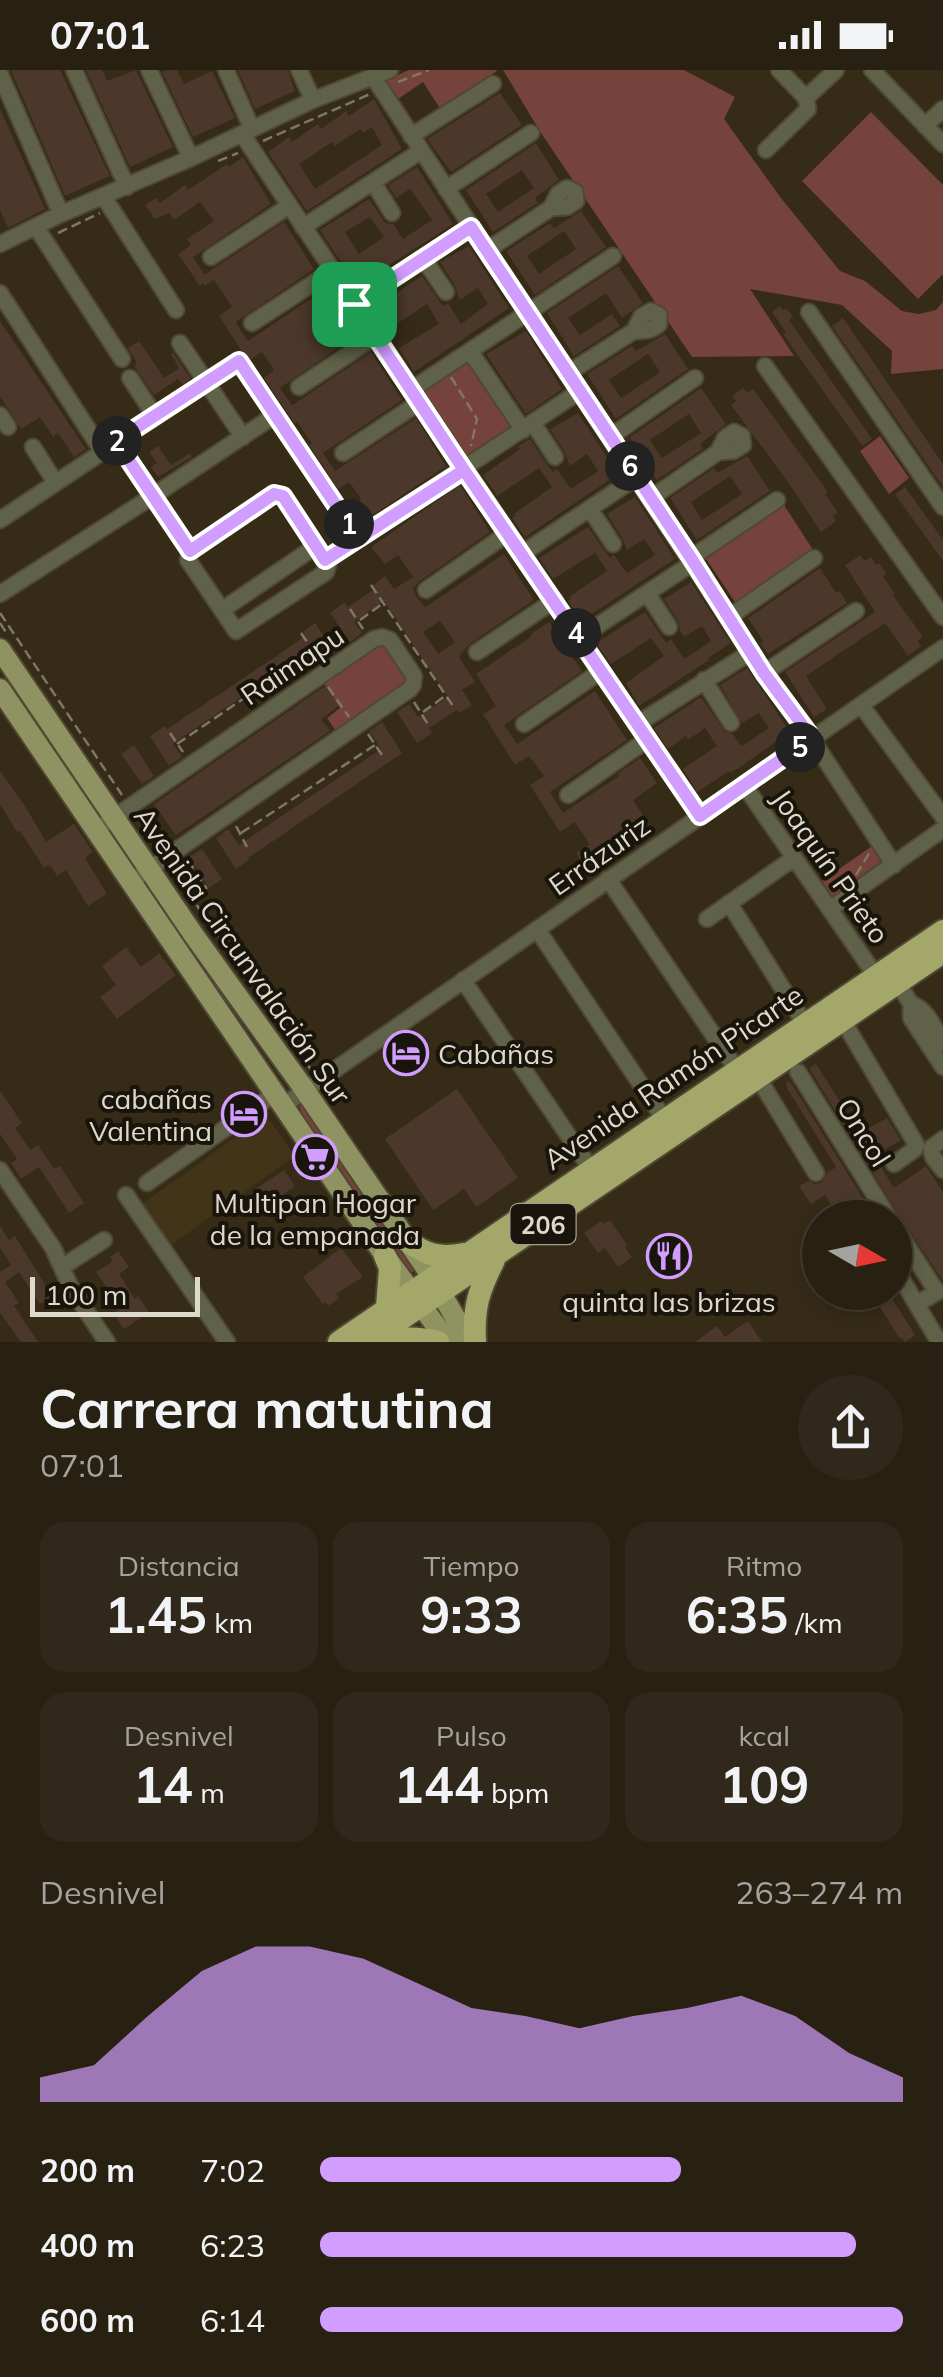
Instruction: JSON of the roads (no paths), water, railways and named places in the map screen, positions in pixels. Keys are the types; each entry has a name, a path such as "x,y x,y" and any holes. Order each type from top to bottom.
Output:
{"highway":[{"name":"Avenida Ramón Picarte","path":"436,1285 467,1253 664,1119 749,1075 842,1019 943,930"},
{"name":"Avenida Ramón Picarte","path":"367,1342 436,1285 497,1255 749,1075 805,1024 943,952"},
{"path":"406,1240 434,1256 467,1253"},
{"path":"472,1342 477,1296 497,1255"},
{"path":"386,1256 390,1268 387,1308"},
{"name":"Avenida Ramón Picarte","path":"339,1342 387,1308 416,1299"},
{"path":"377,1342 400,1337 438,1342"}],"main road":[{"name":"Avenida Circunvalación Sur","path":"0,648 122,812 149,870 280,1099 448,1342"},
{"name":"Avenida Circunvalación Sur","path":"0,688 96,830 149,870 312,1086 472,1342"}],"street":[{"path":"74,70 127,187"},
{"path":"149,70 191,158"},
{"path":"226,70 247,132 289,206 416,396 467,461 508,533 700,816"},
{"path":"299,70 312,100"},
{"path":"766,150 808,109 806,98 779,70"},
{"path":"806,98 836,70"},
{"path":"874,71 943,144"},
{"path":"0,74 61,214"},
{"path":"2,239 127,187 312,100 384,80 411,136 894,865"},
{"path":"411,136 493,84"},
{"path":"925,126 943,110"},
{"path":"446,189 531,134"},
{"path":"303,228 421,151"},
{"path":"373,182 392,213"},
{"path":"104,196 176,310"},
{"path":"211,257 289,206"},
{"path":"487,250 550,208"},
{"path":"36,227 122,359"},
{"path":"354,304 471,227"},
{"path":"343,453 470,351 612,256"},
{"path":"423,258 446,292"},
{"path":"252,323 332,271"},
{"path":"0,293 102,451"},
{"path":"809,312 943,506"},
{"path":"568,373 634,331"},
{"path":"299,388 376,336"},
{"path":"180,343 243,437"},
{"path":"470,351 555,458"},
{"path":"2,513 56,482 239,361 358,538"},
{"path":"765,366 943,618"},
{"path":"130,378 155,416"},
{"path":"610,436 695,378"},
{"path":"222,610 320,553 358,538 467,461 580,392"},
{"path":"0,594 276,415"},
{"path":"116,441 190,551"},
{"path":"33,447 56,482"},
{"path":"650,498 718,452"},
{"path":"523,552 637,477"},
{"path":"279,494 328,565 326,572 236,631 188,560 190,551 279,494"},
{"path":"579,638 776,500"},
{"path":"590,509 612,544"},
{"path":"426,590 508,533"},
{"path":"729,617 814,558"},
{"path":"646,593 669,627"},
{"path":"477,652 555,600"},
{"path":"764,673 856,610"},
{"name":"Raimapu","path":"96,830 372,640 390,640 414,676 414,685 149,870"},
{"name":"Errázuriz","path":"147,1183 280,1099 312,1086 943,648"},
{"path":"637,724 751,652"},
{"path":"524,724 601,672"},
{"path":"704,680 732,723"},
{"path":"861,704 943,816"},
{"path":"568,795 648,739"},
{"name":"Joaquín Prieto","path":"744,785 830,909 911,1004"},
{"path":"830,909 943,829"},
{"path":"707,919 794,858"},
{"path":"608,879 816,1172"},
{"path":"728,904 805,1024"},
{"path":"537,928 664,1119"},
{"path":"462,980 591,1169"},
{"path":"943,1043 918,1005 911,1004 911,1018 943,1067"},
{"path":"842,1019 916,1144 915,1149 894,1164"},
{"name":"Oncol","path":"798,1072 872,1200"},
{"path":"943,1139 931,1148 943,1170"},
{"path":"0,1170 53,1248 72,1290 107,1342"},
{"path":"126,1195 228,1342"},
{"path":"62,1267 104,1240"},
{"path":"912,1253 938,1292 917,1304"},
{"path":"912,1296 936,1338"}],"place":[{"name":"Cabañas","path":"406,1053"},
{"name":"cabañas Valentina","path":"244,1114"},
{"name":"Multipan Hogar de la empanada","path":"315,1157"},
{"name":"quinta las brizas","path":"669,1256"}]}
